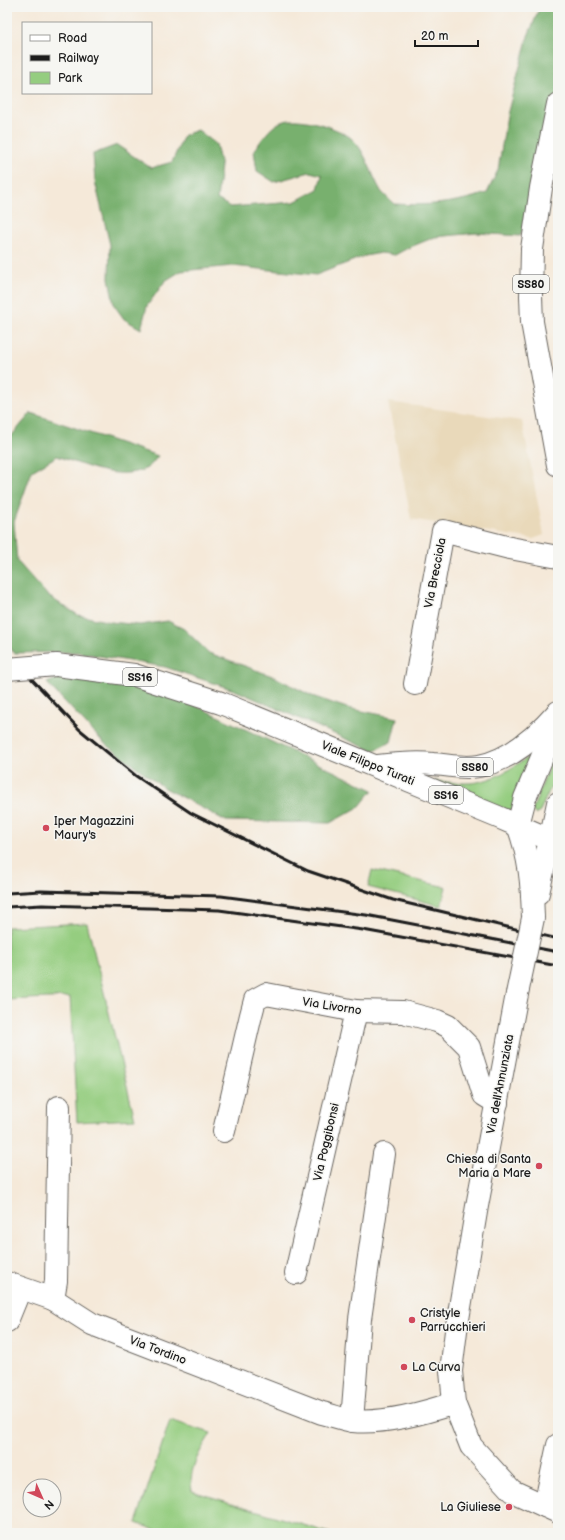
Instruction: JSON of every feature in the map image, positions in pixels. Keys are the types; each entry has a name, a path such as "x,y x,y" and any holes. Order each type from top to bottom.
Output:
{"street":[{"name":"SS80","path":"558,104 541,188 532,248 530,296 532,322 558,465"},
{"name":"Via Brecciola","path":"415,684 442,531 510,548 558,557"},
{"name":"Viale Filippo Turati","path":"7,669 56,665 134,675 221,703 554,842"},
{"name":"SS80","path":"373,766 404,763 470,767 489,764 503,759 516,750 541,731 558,712"},
{"path":"518,826 525,798 558,720"},
{"name":"Via dell'Annunziata","path":"552,1509 512,1491 471,1446 454,1403 451,1371 456,1331 477,1206 532,918 554,842 558,803"},
{"name":"Via dell'Annunziata","path":"518,826 526,847 532,878 532,918"},
{"name":"Via Livorno","path":"224,1131 256,1000 266,994 356,1011 403,1012 437,1021 448,1026 470,1047 484,1095 497,1103"},
{"name":"Via Poggibonsi","path":"296,1273 356,1011"},
{"path":"53,1299 56,1281 59,1107"},
{"path":"352,1420 360,1319 384,1154"},
{"path":"7,1321 13,1286"},
{"name":"Via Tordino","path":"13,1286 53,1299 92,1324 322,1413 352,1420 376,1420 431,1411 454,1403"},
{"path":"552,1509 558,1445"}],"shaded area":[{"path":"388,402 522,421 544,535 533,539 411,519"}],"green space":[{"path":"540,7 558,7 558,104 541,188 520,236 477,233 435,237 395,255 381,253 365,256 316,275 233,266 181,271 165,281 147,306 141,329 124,319 114,305 109,278 110,245 95,181 93,154 117,145 151,168 172,162 184,135 198,130 216,144 221,166 217,199 230,207 294,202 318,189 322,175 310,172 274,182 257,171 254,151 266,135 277,124 288,120 297,120 327,126 351,138 364,156 381,191 394,204 419,205 452,202 487,193 498,170 507,115 528,36"},
{"path":"31,413 158,456 147,468 134,472 112,473 57,456 32,471 14,522 17,561 48,596 78,615 111,622 140,625 168,621 184,629 209,653 275,677 312,696 347,708 397,718 391,742 373,751 237,691 165,667 76,652 14,653 7,644 7,441"},
{"path":"64,676 109,678 184,700 373,790 359,807 330,823 226,821 163,787 103,742 47,683"},
{"path":"558,743 558,772 540,811 535,814 532,811"},
{"path":"535,753 511,813 435,781 471,783 489,779 503,773"},
{"path":"372,870 446,887 441,906 368,887"},
{"path":"87,923 135,1119 77,1122 70,997 7,1000 7,927"},
{"path":"170,1420 211,1433 193,1468 191,1483 192,1491 330,1533 164,1533 136,1523"}],"railway":[{"path":"7,653 79,729 136,776 191,813 308,871 393,900 558,939"},
{"path":"7,893 41,891 221,896 366,915 558,952"},
{"path":"7,907 42,905 219,910 363,930 558,966"}],"place":[{"name":"Iper Magazzini Maury's","path":"46,828"},
{"name":"Chiesa di Santa Maria a Mare","path":"539,1166"},
{"name":"Cristyle Parrucchieri","path":"412,1320"},
{"name":"La Curva","path":"404,1367"},
{"name":"La Giuliese","path":"509,1507"}]}
